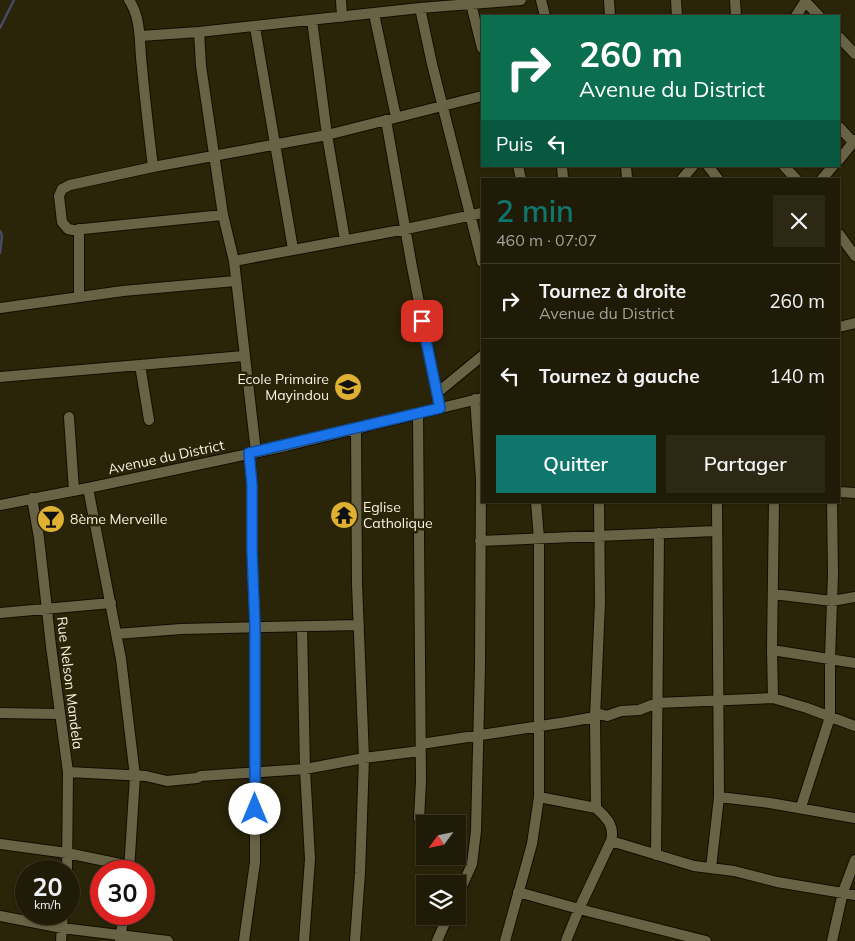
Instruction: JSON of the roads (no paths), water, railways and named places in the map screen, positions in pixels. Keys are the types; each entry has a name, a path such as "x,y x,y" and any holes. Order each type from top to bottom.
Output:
{"street":[{"path":"129,0 134,7 140,36 153,167"},
{"path":"341,0 342,17"},
{"path":"140,36 255,27 470,2 521,0"},
{"path":"541,0 545,15"},
{"path":"609,0 610,15"},
{"path":"676,0 677,15"},
{"path":"735,0 736,15"},
{"path":"797,15 805,0 818,15"},
{"path":"470,2 481,44"},
{"path":"420,8 481,258"},
{"path":"374,14 412,267 440,408"},
{"path":"312,20 327,135 345,240"},
{"path":"255,27 293,249"},
{"path":"199,32 222,215 234,261 253,453 255,862 244,941"},
{"path":"840,38 855,54"},
{"path":"222,215 68,229 62,222 59,196 62,189 70,185 153,167 327,135 481,96"},
{"path":"840,128 853,147 840,159"},
{"path":"709,167 717,178"},
{"path":"785,167 795,178"},
{"path":"823,178 832,167"},
{"path":"234,261 481,213"},
{"path":"79,229 79,297"},
{"path":"840,235 855,256"},
{"path":"0,308 123,291 235,281"},
{"path":"840,326 855,323"},
{"path":"0,377 244,356"},
{"path":"437,393 481,357"},
{"path":"140,365 148,420"},
{"path":"479,398 481,452"},
{"name":"Avenue du District","path":"0,505 253,453 479,398"},
{"path":"418,413 421,781 419,815"},
{"path":"69,417 74,491"},
{"path":"356,428 357,584 364,758 356,941"},
{"path":"88,488 121,659 135,776 130,860"},
{"path":"840,492 855,493"},
{"name":"Rue Nelson Mandela","path":"32,498 39,538 46,609 68,772 67,860"},
{"path":"466,877 472,864 476,831 481,503"},
{"path":"505,941 532,844 539,798 539,539 536,503"},
{"path":"596,808 595,717 600,603 599,503"},
{"path":"711,868 719,797 717,503"},
{"path":"773,698 774,503"},
{"path":"801,807 830,717 832,503"},
{"path":"480,541 716,531"},
{"path":"656,855 659,533"},
{"path":"773,594 832,601 855,597"},
{"path":"0,613 111,603"},
{"path":"116,634 182,628 358,625"},
{"path":"302,627 305,769 310,859 304,941"},
{"path":"772,650 855,663"},
{"path":"68,772 146,776 168,781 201,776 305,769 478,736 595,717 600,714 607,716 621,711 639,710 656,703 773,698 808,708 855,726"},
{"path":"0,713 60,714"},
{"path":"719,797 801,807 855,818"},
{"path":"539,798 596,808 604,815 612,828 611,841 578,909 566,941"},
{"path":"611,841 694,866 734,872 796,886 855,895"},
{"path":"0,844 67,853 96,860"},
{"path":"832,941 843,892 855,860"},
{"path":"518,892 706,941"},
{"path":"0,916 120,938 168,941"},
{"path":"61,941 62,925"},
{"path":"120,938 122,925"},
{"path":"437,941 444,925"}],"waterway":[{"path":"0,28 14,0"},
{"path":"0,231 2,236 0,253"}],"place":[{"name":"Ecole Primaire Mayindou","path":"348,387"},
{"name":"Eglise Catholique","path":"344,515"},
{"name":"8ème Merveille","path":"51,519"}]}
